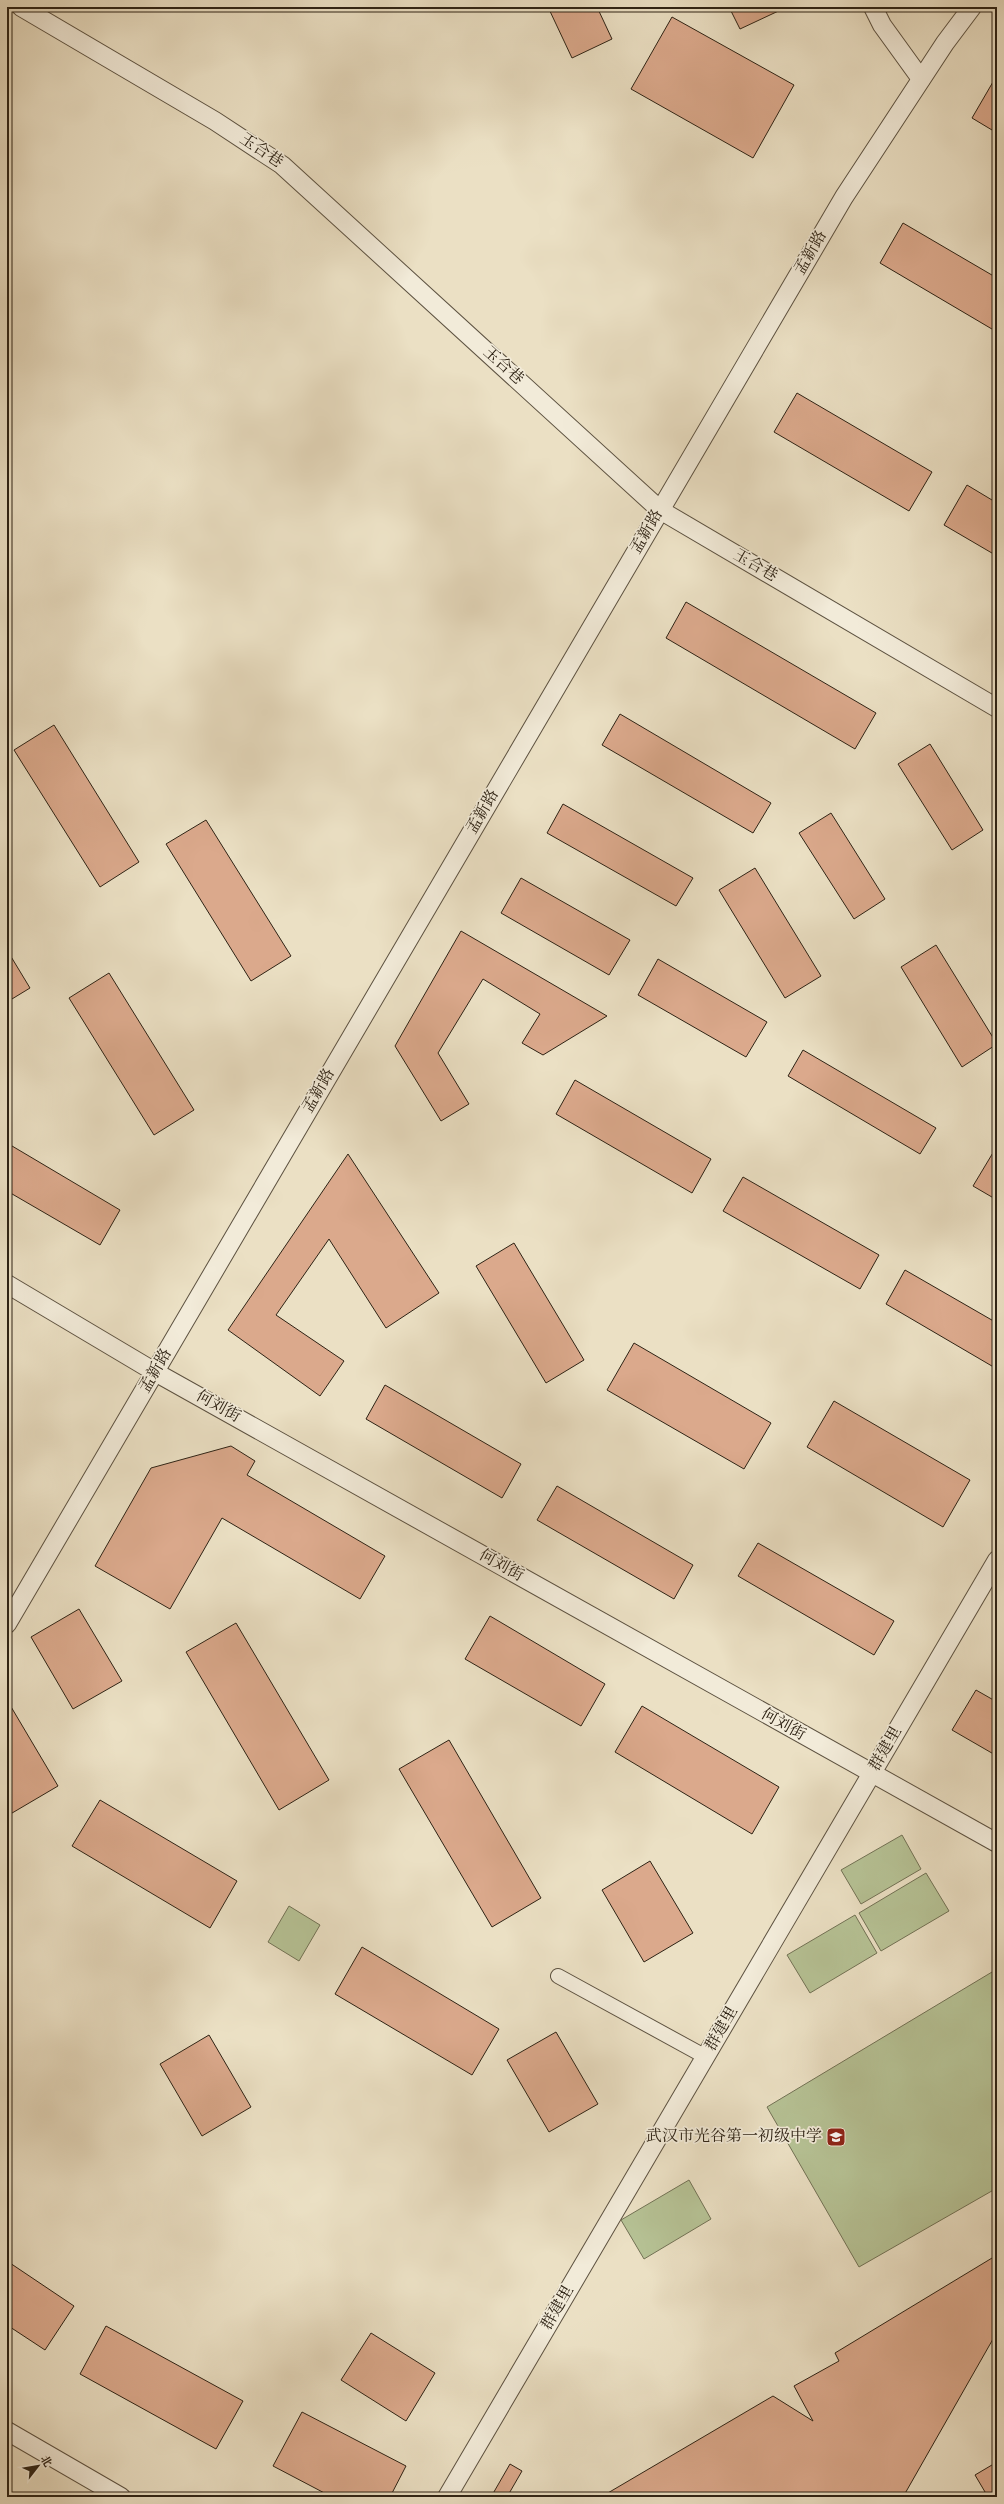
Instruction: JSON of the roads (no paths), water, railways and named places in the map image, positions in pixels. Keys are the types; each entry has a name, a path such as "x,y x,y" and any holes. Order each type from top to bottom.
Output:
{"street":[{"name":"玉合巷","path":"21,7 215,121 282,165 660,510 997,708"},
{"path":"873,7 882,25 921,80"},
{"name":"孟新路","path":"7,1624 844,197 921,80 972,7"},
{"name":"何刘街","path":"7,1284 155,1372 871,1774 997,1843"},
{"name":"群建里","path":"447,2497 997,1560"},
{"path":"558,1976 706,2057"},
{"path":"7,2431 121,2497"}],"place":[{"name":"武汉市光谷第一初级中学","path":"836,2137"}]}
